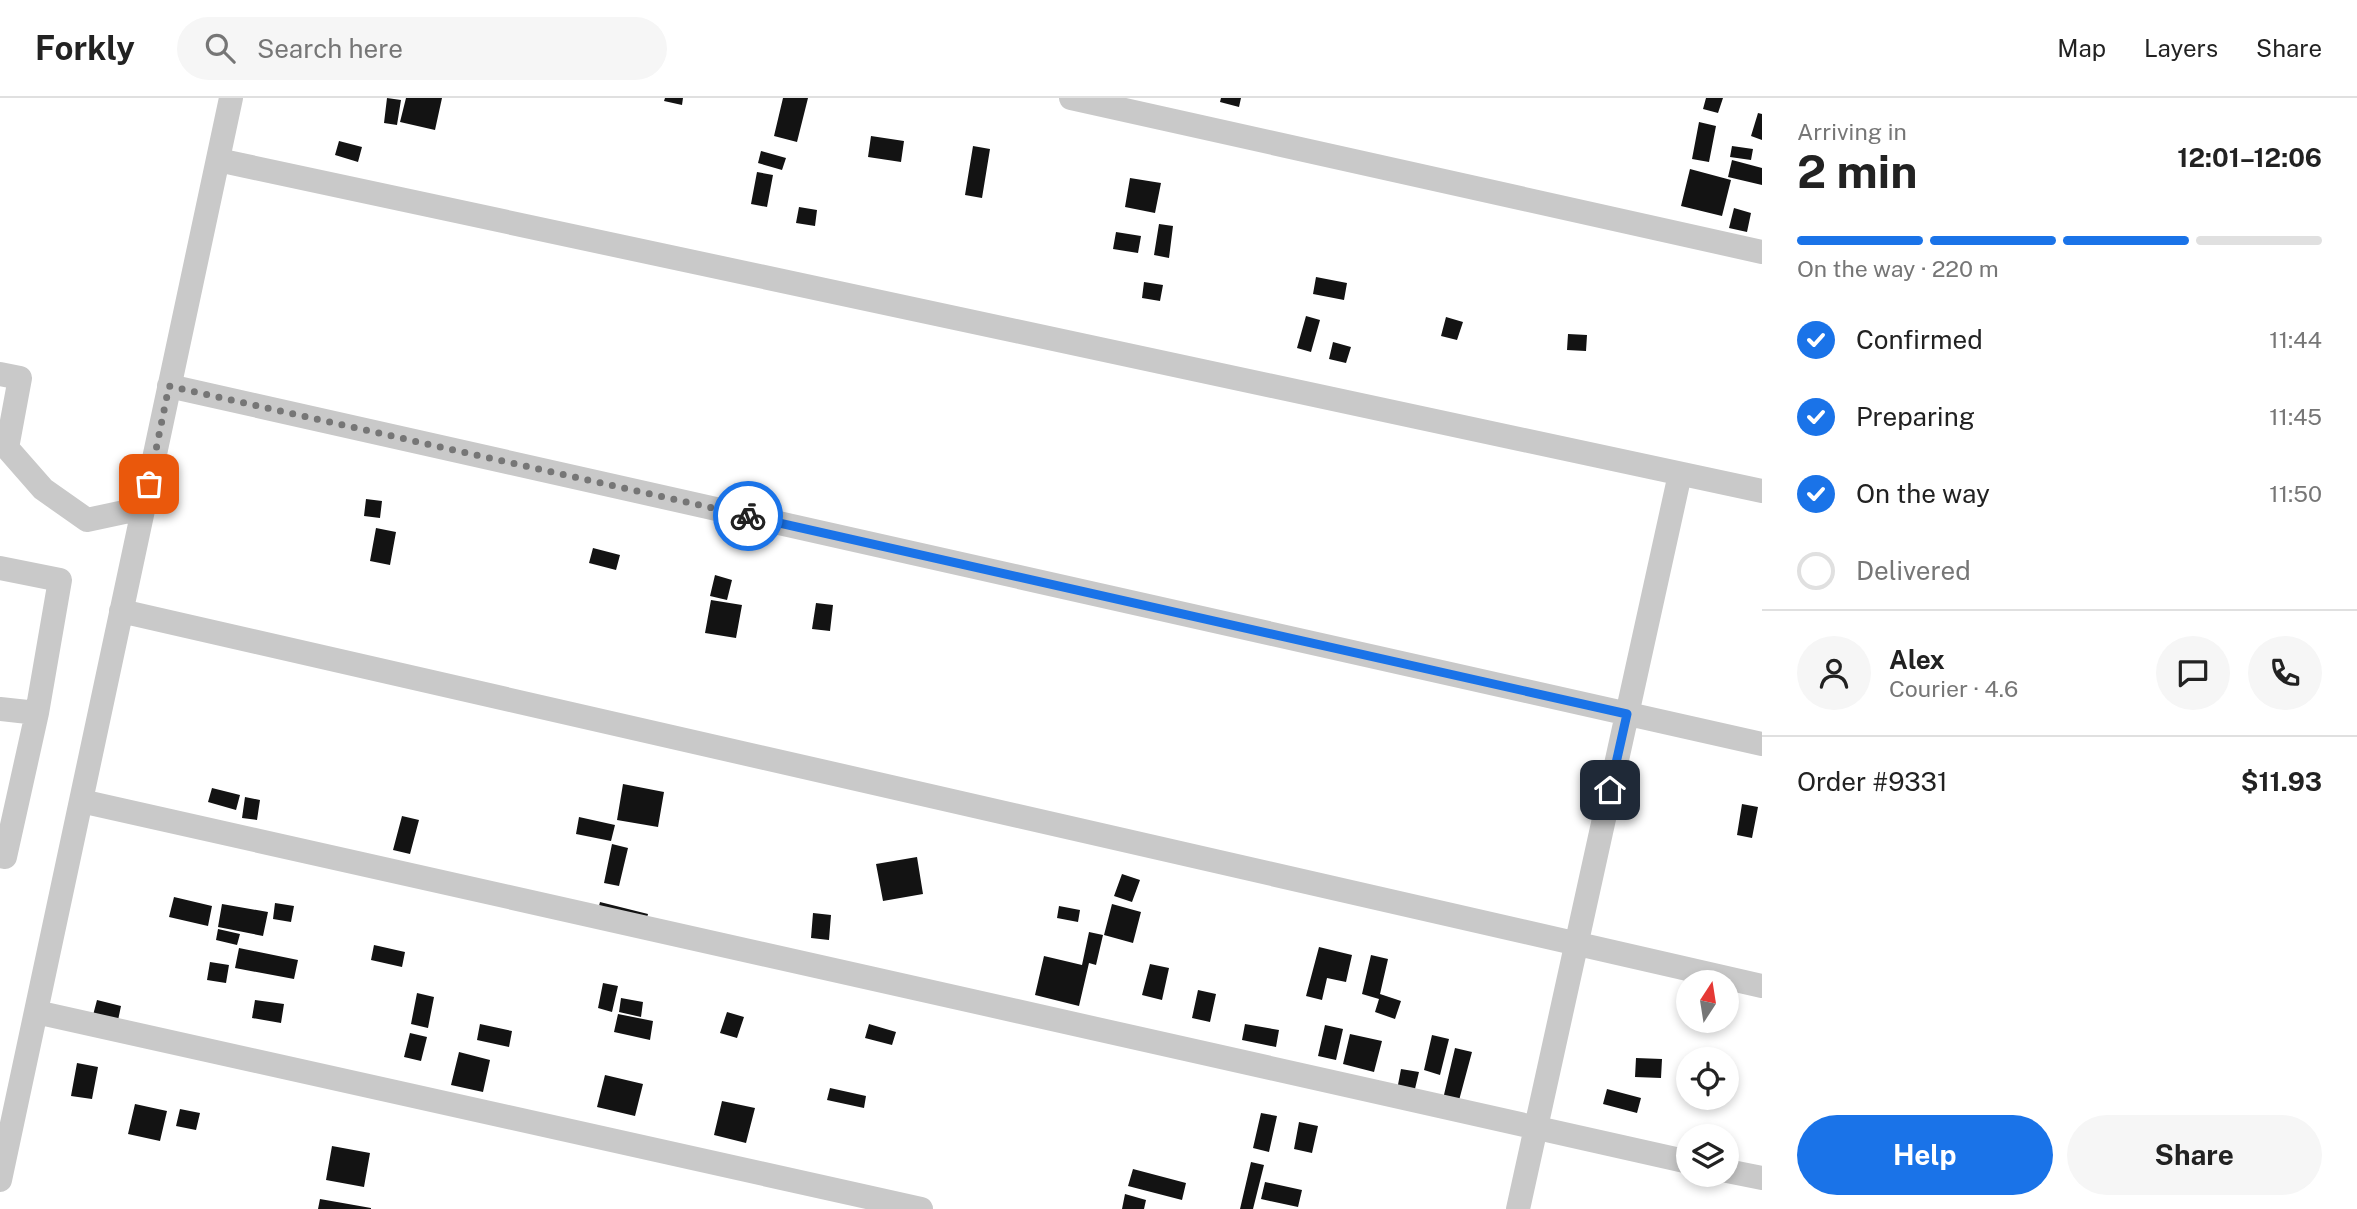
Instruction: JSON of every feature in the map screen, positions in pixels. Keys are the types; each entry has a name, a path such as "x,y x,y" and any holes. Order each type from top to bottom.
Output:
{"street":[{"path":"0,1180 231,98"},
{"path":"1071,98 1762,252"},
{"path":"218,160 1762,491"},
{"path":"0,374 20,378 4,460 87,520 143,508"},
{"path":"169,386 1762,744"},
{"path":"1518,1209 1680,474"},
{"path":"0,568 60,580 37,713 5,857 0,856"},
{"path":"121,611 1762,986"},
{"path":"0,709 37,713"},
{"path":"81,801 1676,1159"},
{"path":"36,1012 921,1209"},
{"path":"1739,1173 1762,1178"}],"building":[{"path":"387,98 401,100 397,125 384,123"},
{"path":"406,98 442,98 435,130 400,122"},
{"path":"665,98 683,98 682,105 664,101"},
{"path":"783,98 808,98 797,142 774,136"},
{"path":"1221,98 1241,98 1239,107 1220,102"},
{"path":"1706,98 1723,98 1718,113 1703,109"},
{"path":"1758,113 1762,114 1762,140 1751,136"},
{"path":"1699,122 1716,126 1709,162 1692,159"},
{"path":"871,136 904,141 901,162 868,157"},
{"path":"339,141 362,147 358,162 335,155"},
{"path":"973,146 990,149 982,198 965,195"},
{"path":"1732,146 1753,149 1751,160 1730,157"},
{"path":"761,151 786,158 782,170 758,163"},
{"path":"1732,160 1762,168 1762,185 1728,177"},
{"path":"1690,169 1731,180 1722,216 1681,206"},
{"path":"757,172 773,175 767,207 751,204"},
{"path":"1130,178 1161,183 1155,213 1125,207"},
{"path":"799,207 817,210 815,226 796,223"},
{"path":"1734,208 1751,213 1747,232 1729,228"},
{"path":"1159,224 1173,226 1169,258 1154,255"},
{"path":"1116,232 1141,236 1138,253 1113,249"},
{"path":"1316,277 1347,283 1344,300 1313,294"},
{"path":"1144,282 1163,285 1160,301 1142,298"},
{"path":"1306,316 1320,320 1311,352 1297,348"},
{"path":"1446,317 1463,322 1457,340 1441,336"},
{"path":"1568,334 1587,335 1586,351 1567,350"},
{"path":"1333,342 1351,347 1346,363 1329,359"},
{"path":"366,499 382,501 380,518 364,516"},
{"path":"376,528 396,532 390,565 370,561"},
{"path":"593,548 620,555 616,570 589,563"},
{"path":"715,575 732,580 727,600 710,596"},
{"path":"711,600 742,605 736,638 705,633"},
{"path":"816,603 833,605 830,631 812,629"},
{"path":"623,784 664,792 658,827 617,820"},
{"path":"212,788 240,795 236,810 208,802"},
{"path":"245,797 260,800 257,820 242,818"},
{"path":"1742,804 1758,807 1752,838 1737,835"},
{"path":"402,816 419,820 410,854 393,850"},
{"path":"579,817 615,825 611,841 576,834"},
{"path":"612,844 628,848 619,886 604,883"},
{"path":"917,857 923,894 883,901 876,864"},
{"path":"1122,874 1140,880 1132,902 1114,896"},
{"path":"174,897 212,906 208,926 169,917"},
{"path":"600,902 648,914 644,929 596,917"},
{"path":"275,903 294,906 291,922 273,919"},
{"path":"222,904 268,912 263,936 218,927"},
{"path":"1112,904 1141,912 1133,943 1104,935"},
{"path":"1059,906 1080,910 1078,922 1057,918"},
{"path":"813,913 831,915 829,940 811,938"},
{"path":"218,929 240,934 237,945 216,940"},
{"path":"1089,932 1103,935 1096,965 1089,963 1079,1006 1035,995 1044,956 1082,965"},
{"path":"374,945 405,952 402,967 371,960"},
{"path":"1319,947 1352,955 1346,982 1327,978 1322,1000 1306,996"},
{"path":"239,948 298,960 294,979 235,968"},
{"path":"1371,955 1388,959 1380,994 1401,1001 1395,1019 1375,1012 1379,999 1362,994"},
{"path":"210,962 229,965 226,983 207,980"},
{"path":"1150,964 1169,968 1162,1000 1142,995"},
{"path":"603,983 618,986 612,1012 598,1008"},
{"path":"1198,990 1216,994 1210,1022 1192,1018"},
{"path":"417,993 434,997 428,1028 411,1024"},
{"path":"621,998 643,1002 641,1017 619,1012"},
{"path":"97,1000 121,1006 117,1025 92,1019"},
{"path":"255,1000 284,1004 281,1023 252,1018"},
{"path":"727,1012 744,1017 737,1038 720,1033"},
{"path":"618,1014 653,1021 650,1040 614,1032"},
{"path":"480,1024 512,1031 509,1047 477,1040"},
{"path":"869,1024 896,1032 892,1045 865,1038"},
{"path":"1245,1024 1279,1030 1276,1047 1242,1040"},
{"path":"1325,1025 1343,1029 1336,1060 1318,1056"},
{"path":"410,1033 427,1037 421,1061 404,1057"},
{"path":"1350,1034 1382,1041 1374,1072 1343,1064"},
{"path":"1432,1035 1449,1039 1440,1075 1424,1070"},
{"path":"1455,1048 1472,1052 1454,1119 1439,1116"},
{"path":"459,1052 490,1060 483,1092 451,1085"},
{"path":"1636,1058 1662,1059 1661,1078 1635,1077"},
{"path":"77,1063 98,1067 92,1099 71,1096"},
{"path":"1401,1069 1419,1072 1414,1093 1397,1090"},
{"path":"605,1075 643,1084 635,1116 597,1107"},
{"path":"830,1088 866,1096 864,1108 827,1100"},
{"path":"1607,1089 1641,1098 1637,1113 1603,1104"},
{"path":"722,1101 755,1108 746,1143 714,1135"},
{"path":"135,1104 167,1111 160,1141 128,1134"},
{"path":"180,1109 200,1113 196,1130 176,1126"},
{"path":"1261,1113 1277,1116 1269,1152 1253,1148"},
{"path":"1299,1122 1318,1126 1312,1153 1294,1149"},
{"path":"332,1146 370,1153 364,1187 326,1180"},
{"path":"1251,1162 1264,1165 1253,1209 1240,1209"},
{"path":"1133,1169 1186,1183 1182,1200 1128,1186"},
{"path":"1265,1182 1302,1190 1298,1207 1261,1199"},
{"path":"1125,1194 1146,1200 1144,1209 1122,1209"},
{"path":"320,1199 371,1208 371,1209 318,1209"}],"way so far":[{"path":"149,484 169,386 748,516"}],"route":[{"path":"748,516 1627,714 1610,790"}]}
